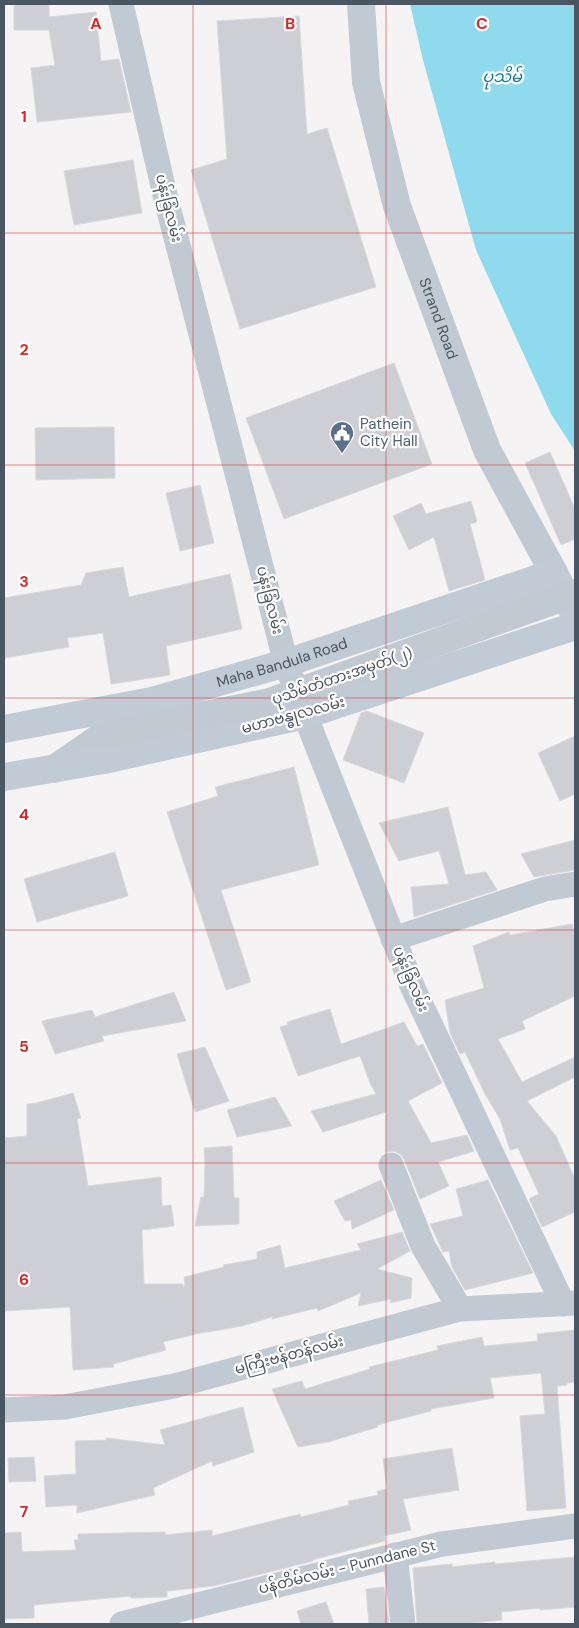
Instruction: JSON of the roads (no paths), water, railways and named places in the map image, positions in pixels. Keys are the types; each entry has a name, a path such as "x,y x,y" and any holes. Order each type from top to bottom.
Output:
{"main road":[{"name":"Maha Bandula Road","path":"4,729 152,701 286,663 554,573"},
{"name":"Strand Road","path":"554,573 575,615"},
{"name":"မဟာဗန္ဓုလလမ်း","path":"4,777 104,760 305,715 575,626"}],"street":[{"name":"ပန်းခြံလမ်း","path":"121,4 165,195 286,663 413,988 569,1304"},
{"name":"Strand Road","path":"361,4 366,82 397,206 487,450 554,573"},
{"name":"ပုသိမ်တံတားအမှတ်(၂)","path":"102,736 270,702 575,593"},
{"path":"49,721 102,736"},
{"path":"54,769 102,736"},
{"path":"393,939 545,889 575,884"},
{"path":"391,1165 423,1246 460,1309"},
{"name":"မကြီးဗန်တန်လမ်း","path":"4,1410 65,1407 174,1386 460,1309 569,1304"},
{"name":"ပန်တိမ်လမ်း - Punndane St","path":"122,1624 182,1617 395,1555 442,1544 575,1526"},
{"path":"395,1555 403,1624"}],"water":[{"name":"ပုသိမ်","path":"410,4 575,4 575,451 551,414 476,250 423,60"}],"place":[{"name":"Pathein City Hall","path":"342,454"}]}
